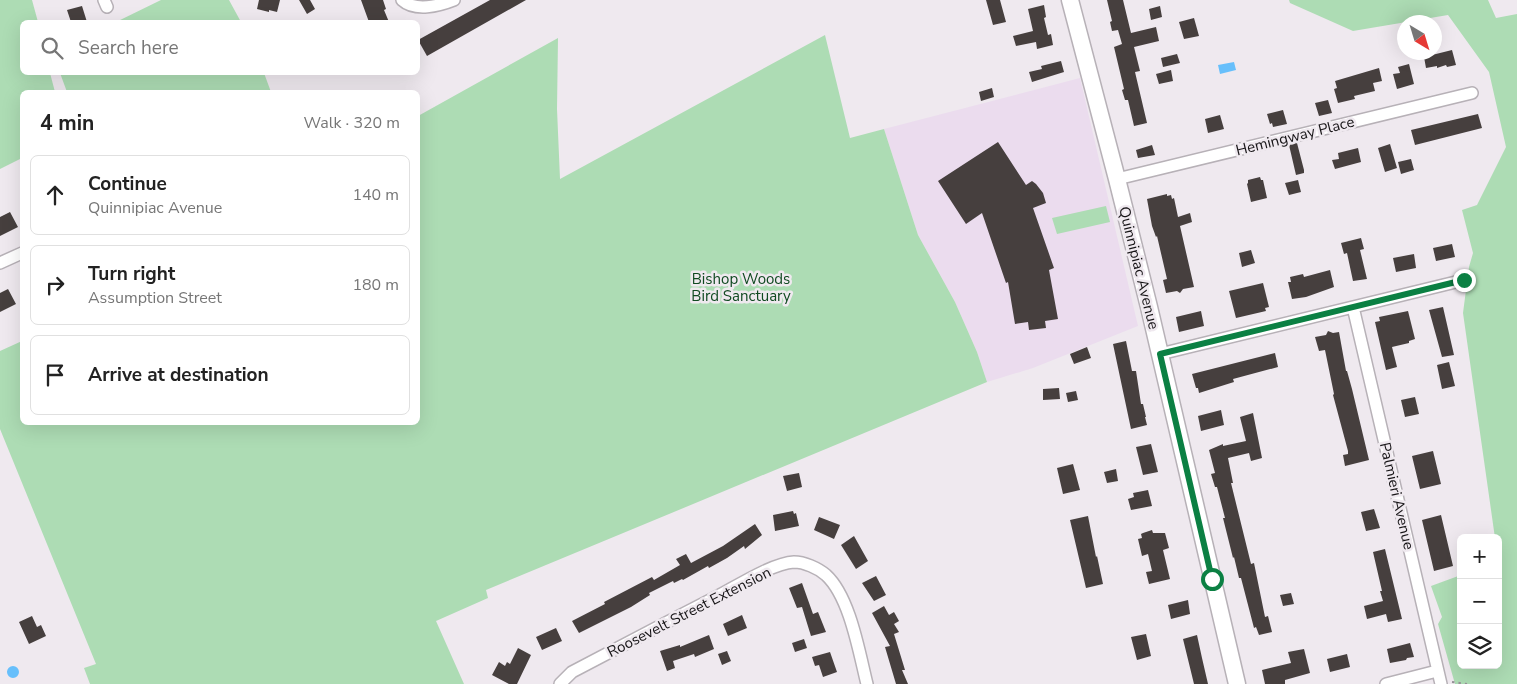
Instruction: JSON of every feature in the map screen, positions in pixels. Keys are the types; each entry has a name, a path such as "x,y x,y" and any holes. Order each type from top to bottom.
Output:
{"main road":[{"name":"Quinnipiac Avenue","path":"1070,0 1160,354 1237,684"}],"street":[{"path":"402,0 405,3 426,8 454,0"},
{"name":"Hemingway Place","path":"1117,179 1472,93"},
{"path":"0,263 20,254"},
{"path":"1160,354 1464,280"},
{"name":"Palmieri Avenue","path":"1353,307 1437,671 1445,683"},
{"name":"Roosevelt Street Extension","path":"560,684 572,672 744,582 783,564 796,562 808,565 825,574 841,593 867,684"},
{"path":"1386,684 1437,671"}],"path":[{"path":"1445,683 1458,681 1467,684"}],"shaded area":[{"path":"1080,78 1138,326 1033,368 987,382 977,352 955,302 918,235 884,129"}],"green space":[{"path":"0,0 32,0 37,20 20,20 20,75 51,75 54,90 20,90 20,159 0,169"},
{"path":"161,0 229,0 240,20 120,20"},
{"path":"1289,0 1488,0 1496,18 1517,14 1517,684 1455,684 1438,624 1442,617 1431,586 1457,576 1457,669 1502,669 1502,534 1494,534 1463,313 1469,267 1473,253 1462,210 1477,205 1506,147 1489,72 1448,15 1397,15 1397,24 1353,31 1290,3"},
{"name":"Bishop Woods Bird Sanctuary","path":"825,35 850,138 884,129 918,235 955,302 977,352 987,382 486,590 488,598 436,621 464,684 90,684 84,668 96,664 0,429 0,351 20,342 20,425 420,425 420,115 558,38 557,109 560,179"},
{"path":"61,75 265,75 270,90 66,90"},
{"path":"1106,206 1110,222 1057,234 1052,218"}],"water":[{"path":"1234,62 1236,70 1220,74 1218,65"},
{"path":"11,666 15,666 19,672 15,678 11,678 7,674 7,670"}],"building":[{"path":"259,0 280,0 277,12 257,9"},
{"path":"299,0 310,0 315,9 307,14"},
{"path":"361,0 383,0 386,9 384,10 388,20 368,20"},
{"path":"490,0 526,0 427,56 420,44 420,39"},
{"path":"986,0 1000,0 1006,22 993,25"},
{"path":"1107,0 1123,0 1131,33 1156,27 1159,41 1134,47 1140,71 1135,72 1147,123 1134,126 1128,100 1125,100 1114,47 1122,44 1118,30 1112,31 1110,22 1112,21"},
{"path":"1044,5 1046,17 1044,18 1048,35 1051,34 1053,45 1037,49 1036,42 1016,46 1013,36 1033,31 1028,9"},
{"path":"82,6 86,20 70,20 67,10"},
{"path":"1160,6 1162,17 1151,20 1149,9"},
{"path":"1194,18 1199,36 1184,39 1179,22"},
{"path":"1452,50 1456,65 1426,68 1425,60 1442,60 1442,52"},
{"path":"1177,54 1180,63 1163,67 1161,58"},
{"path":"1061,61 1064,72 1032,82 1029,72 1042,69 1041,66"},
{"path":"1409,64 1414,84 1397,89 1393,74 1400,73 1398,67"},
{"path":"1379,68 1382,81 1373,83 1375,91 1354,96 1355,99 1338,103 1334,89 1337,88 1335,81"},
{"path":"1171,70 1173,81 1159,84 1156,74"},
{"path":"992,88 994,97 981,101 979,92"},
{"path":"1328,100 1332,113 1319,116 1315,103"},
{"path":"1283,110 1287,124 1273,127 1267,114"},
{"path":"1478,114 1482,128 1415,145 1411,130"},
{"path":"1220,115 1224,129 1208,133 1205,119"},
{"path":"998,142 1026,185 1032,181 1036,184 1043,193 1046,203 1033,208 1054,268 1049,270 1058,319 1045,321 1046,328 1029,330 1028,322 1015,324 1008,282 1006,283 982,213 966,224 938,181"},
{"path":"1297,143 1304,173 1296,175 1289,145"},
{"path":"1390,144 1397,168 1385,172 1378,148"},
{"path":"1152,145 1155,155 1138,158 1136,150"},
{"path":"1358,148 1361,162 1335,169 1332,160 1339,159 1338,153"},
{"path":"1411,159 1414,170 1401,174 1398,162"},
{"path":"1260,177 1263,180 1267,198 1251,202 1247,184 1248,180"},
{"path":"1298,180 1301,192 1289,195 1285,183"},
{"path":"1167,194 1167,196 1171,195 1172,199 1174,198 1178,217 1190,213 1192,222 1180,226 1194,287 1183,289 1180,293 1177,291 1166,293 1163,280 1167,279 1157,236 1152,226 1147,199"},
{"path":"10,212 18,227 0,236 0,217"},
{"path":"1361,238 1364,249 1360,250 1367,279 1353,281 1347,253 1344,254 1341,243"},
{"path":"1452,244 1455,257 1436,261 1433,248"},
{"path":"1251,250 1255,263 1242,267 1239,253"},
{"path":"1414,254 1416,268 1396,272 1393,258"},
{"path":"1330,270 1334,287 1306,297 1292,299 1288,282 1291,282 1290,277 1303,274 1304,277"},
{"path":"1263,283 1269,307 1265,308 1266,311 1236,318 1229,291"},
{"path":"8,289 16,304 0,312 0,293"},
{"path":"1443,307 1454,355 1442,357 1429,310"},
{"path":"1201,311 1204,326 1179,332 1176,317"},
{"path":"1408,311 1415,339 1409,341 1409,343 1392,347 1397,367 1386,370 1375,322 1380,321 1379,317"},
{"path":"1328,331 1333,333 1339,332 1346,371 1369,460 1345,466 1343,455 1348,454 1348,451 1333,395 1325,350 1319,351 1315,337 1326,335"},
{"path":"1126,341 1132,371 1136,371 1141,404 1143,404 1147,425 1131,429 1113,344"},
{"path":"1087,347 1091,358 1074,364 1070,354"},
{"path":"1275,353 1278,367 1233,379 1234,382 1199,393 1198,388 1196,388 1192,374"},
{"path":"1449,362 1455,386 1442,389 1437,365"},
{"path":"1059,388 1060,399 1043,400 1043,389"},
{"path":"1076,391 1078,400 1068,402 1066,393"},
{"path":"1415,397 1419,414 1405,417 1401,400"},
{"path":"1221,410 1224,425 1201,431 1198,416"},
{"path":"1253,413 1262,458 1251,461 1249,453 1228,458 1233,483 1231,483 1251,564 1254,563 1265,617 1268,616 1272,632 1259,635 1256,627 1254,628 1241,578 1239,578 1233,558 1217,487 1215,487 1211,474 1215,473 1209,450 1223,444 1223,446 1246,441 1240,417"},
{"path":"1151,444 1158,472 1143,475 1136,447"},
{"path":"1433,451 1441,484 1420,489 1412,456"},
{"path":"1073,464 1080,490 1063,494 1057,468"},
{"path":"1116,469 1118,481 1107,483 1104,472"},
{"path":"799,473 802,487 787,491 783,476"},
{"path":"1148,490 1152,506 1131,510 1128,499 1134,497 1133,493"},
{"path":"1374,509 1380,528 1366,531 1361,512"},
{"path":"793,511 794,514 796,513 799,526 775,531 773,515"},
{"path":"1441,515 1453,566 1434,571 1422,520"},
{"path":"1088,516 1103,584 1086,588 1070,520"},
{"path":"819,517 840,525 834,539 814,530"},
{"path":"755,524 762,535 745,549 744,546 709,568 708,566 683,580 674,583 673,581 649,593 650,595 631,607 579,633 572,621 652,577 654,580 680,565 676,559 686,554 691,563 723,546"},
{"path":"1152,530 1153,533 1165,533 1169,548 1163,550 1170,579 1149,584 1146,572 1152,571 1148,554 1142,556 1138,539 1142,538 1141,534"},
{"path":"854,536 868,561 856,569 841,545"},
{"path":"1385,549 1402,619 1388,622 1386,614 1367,619 1364,606 1383,601 1373,552"},
{"path":"876,576 886,595 874,601 862,583"},
{"path":"802,583 813,614 818,612 826,632 811,636 802,607 797,608 789,588"},
{"path":"1291,593 1294,604 1283,606 1280,595"},
{"path":"1188,600 1190,614 1171,619 1168,605"},
{"path":"884,606 889,615 894,612 899,621 894,624 899,632 894,634 905,670 902,670 908,684 896,684 885,647 890,646 872,613"},
{"path":"742,615 747,628 728,636 723,624"},
{"path":"32,616 37,627 41,625 46,636 29,644 19,622"},
{"path":"556,628 562,641 542,650 536,637"},
{"path":"1146,634 1151,656 1137,660 1131,637"},
{"path":"709,635 714,649 695,657 694,654 673,661 675,668 667,671 660,651 680,645 680,647"},
{"path":"1197,635 1208,684 1194,684 1183,639"},
{"path":"804,639 807,648 795,652 792,643"},
{"path":"1410,643 1414,657 1390,663 1387,649"},
{"path":"518,648 531,655 517,684 509,684 492,675 499,662 505,666 507,662 510,664"},
{"path":"1304,649 1310,673 1285,680 1285,684 1265,684 1262,670 1291,663 1288,652"},
{"path":"727,651 731,661 722,665 718,654"},
{"path":"830,652 837,672 823,677 819,665 815,666 812,657"},
{"path":"1347,654 1350,667 1330,672 1327,659"}],"route":[{"path":"1212,579 1160,354 1464,280"}]}
